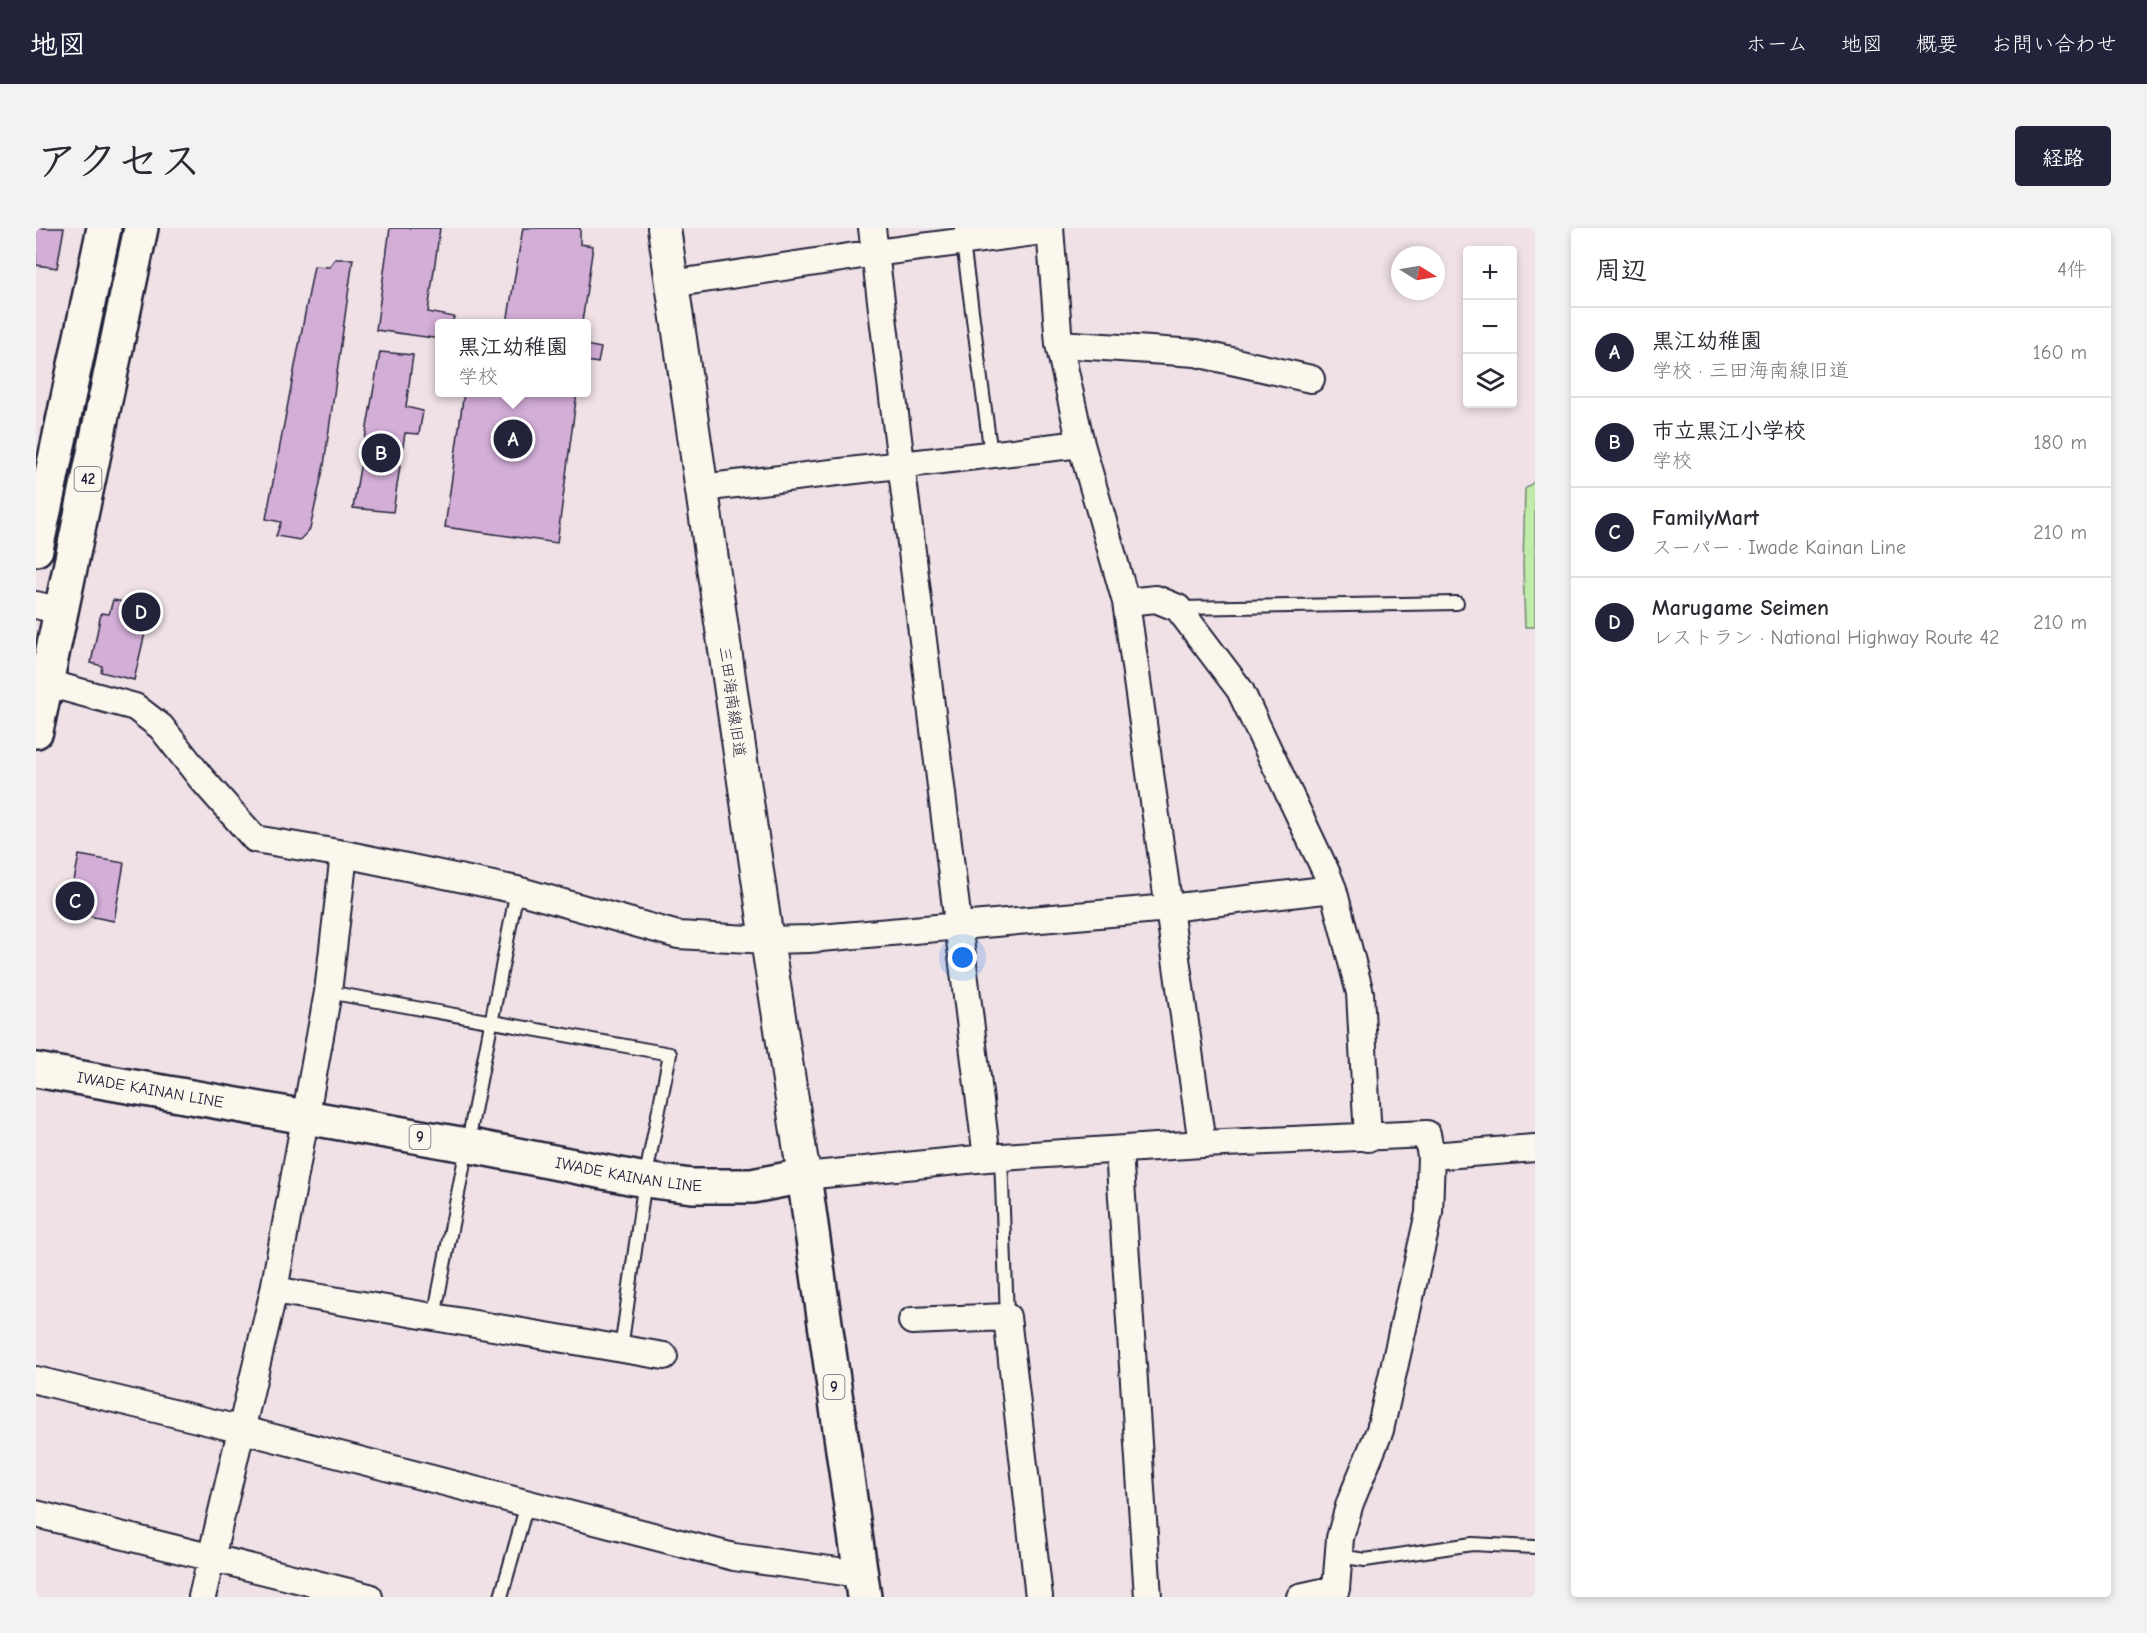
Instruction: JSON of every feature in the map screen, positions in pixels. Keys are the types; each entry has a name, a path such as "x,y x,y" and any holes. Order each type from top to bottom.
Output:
{"main road":[{"name":"42","path":"36,549 104,228"},
{"name":"42","path":"36,731 48,608 141,228"},
{"name":"IWADE KAINAN LINE","path":"36,1070 466,1145 645,1180 692,1186 753,1186 804,1176"},
{"name":"9","path":"804,1176 862,1586"}],"street":[{"name":"三田海南線旧道","path":"664,228 767,940 804,1176"},
{"path":"872,228 958,926 994,1157"},
{"path":"671,284 875,253 962,235 1050,229 1059,344 1081,444 1126,602 1202,1144"},
{"path":"1059,344 1196,353 1311,379"},
{"path":"701,488 1081,444"},
{"path":"1126,602 1155,599 1178,608 1240,690 1333,889 1360,993 1368,1138"},
{"path":"41,681 135,707 161,727 201,778 255,839 344,854 517,890 678,935 767,940 810,939 1169,908 1333,889"},
{"path":"202,1597 274,1290 328,992 344,854"},
{"path":"804,1176 994,1157 1119,1151 1202,1144 1427,1134 1431,1156 1429,1213 1380,1430 1350,1503 1340,1538 1337,1593 1300,1597"},
{"path":"1431,1156 1535,1148"},
{"path":"1119,1151 1148,1597"},
{"path":"274,1290 664,1356"},
{"path":"912,1321 1007,1317 1039,1597"},
{"path":"36,1380 243,1430 734,1557 862,1586"},
{"path":"36,1514 369,1597"}],"lane":[{"path":"962,235 991,455"},
{"path":"1178,608 1457,603"},
{"path":"434,1317 517,890"},
{"path":"328,992 670,1054 645,1180 621,1349"},
{"path":"994,1157 1007,1317"},
{"path":"501,1597 527,1504"},
{"path":"1339,1556 1365,1560 1472,1544 1535,1547"}],"green space":[{"path":"1535,481 1535,627 1525,627 1523,566 1525,489"}],"building":[{"path":"36,228 64,228 57,268 36,265"},
{"path":"390,228 440,228 428,312 454,317 453,319 435,319 435,338 376,330"},
{"path":"523,228 580,228 580,244 593,246 583,319 508,319"},
{"path":"335,259 353,259 324,465 310,529 300,540 276,536 281,522 266,519 314,266 329,267"},
{"path":"591,346 601,348 598,363 591,362"},
{"path":"380,352 413,355 406,407 423,411 419,434 405,433 393,512 353,508"},
{"path":"463,397 576,397 557,543 445,527"},
{"path":"113,600 151,607 134,680 101,672 102,666 91,663 101,613 109,614"},
{"path":"79,855 124,863 114,921 68,912"}],"place":[{"name":"黒江幼稚園","path":"513,439"},
{"name":"市立黒江小学校","path":"381,453"},
{"name":"Marugame Seimen","path":"141,612"},
{"name":"FamilyMart","path":"75,901"}]}
